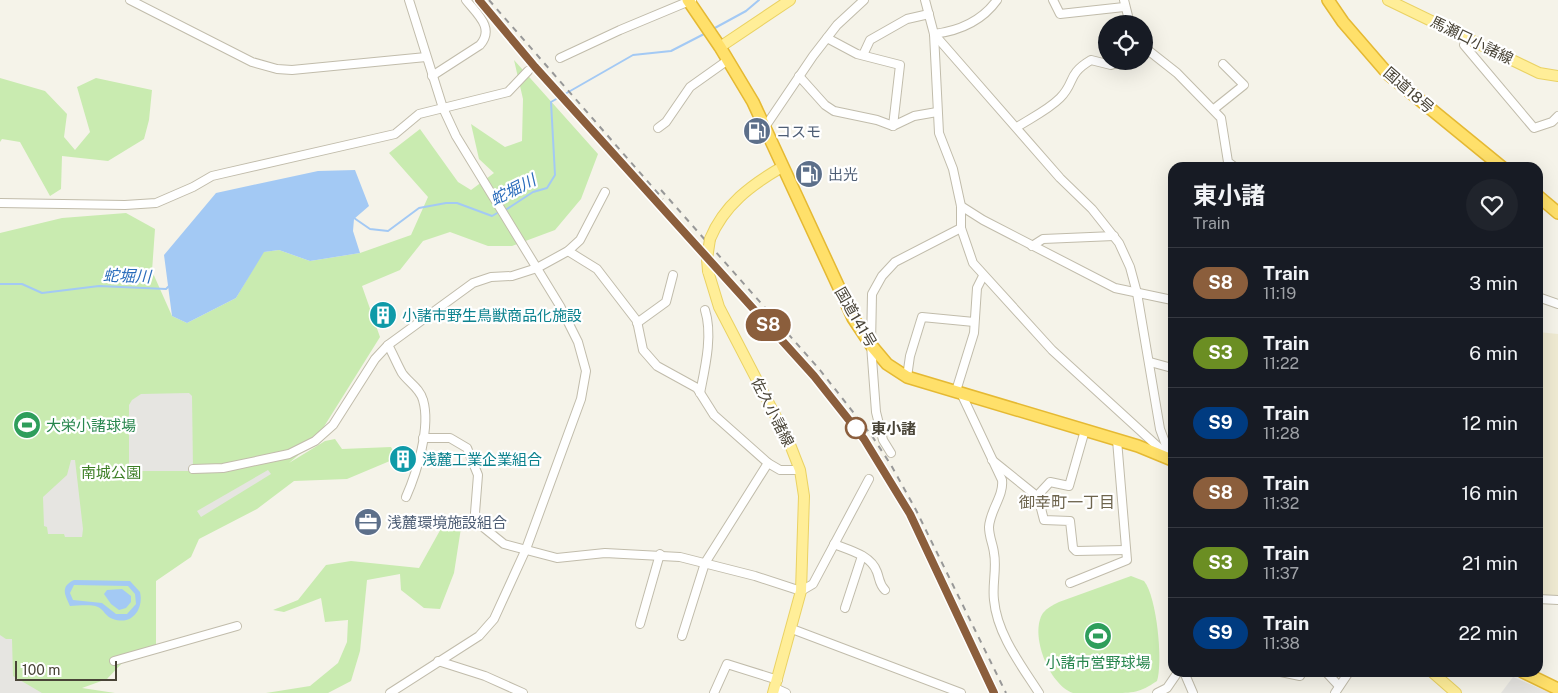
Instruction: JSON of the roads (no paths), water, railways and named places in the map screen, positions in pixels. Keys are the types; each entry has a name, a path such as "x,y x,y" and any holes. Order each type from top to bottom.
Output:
{"highway":[{"name":"国道18号","path":"1328,0 1343,22 1388,74 1495,162"},
{"name":"国道141号","path":"690,1 728,60 765,127 854,318 870,345 887,364 907,377 1085,430 1168,458"},
{"path":"1543,200 1558,213"},
{"path":"1533,677 1558,689"}],"main road":[{"path":"720,47 790,0"},
{"name":"馬瀬口小諸線","path":"1388,0 1539,73 1558,76"},
{"name":"佐久小諸線","path":"775,687 801,591 804,496 800,470 789,442 719,307 708,271 707,260 710,239 718,221 740,196 782,167"},
{"path":"1438,677 1456,693"}],"street":[{"path":"130,0 252,62 277,69 292,70 394,62 426,57"},
{"path":"390,693 479,636 494,620 526,549 581,399 586,371 578,342 516,232 456,136 443,108 409,0"},
{"path":"432,76 483,42 486,28 466,0"},
{"path":"765,127 799,76 837,25 864,0"},
{"path":"925,0 934,34 939,133 953,169 961,206 961,228 973,263 1052,350 1168,456"},
{"path":"934,34 954,32 974,21 997,0"},
{"path":"1053,0 1060,14 1124,4"},
{"path":"560,58 620,30 690,1"},
{"path":"863,55 870,40 907,19 929,14"},
{"path":"934,34 1060,178 1092,209 1114,236 1130,268 1137,293 1160,430 1168,451"},
{"path":"1467,37 1464,46 1534,128 1552,122 1558,116"},
{"path":"828,38 863,55 900,64 893,126"},
{"path":"1153,56 1177,73 1221,118 1228,162"},
{"path":"658,128 666,122 690,87 728,60"},
{"path":"1017,127 1058,100 1066,92 1077,69 1091,60 1098,62"},
{"path":"1214,109 1244,85 1223,64"},
{"path":"0,203 126,205 156,202 193,188 212,176 395,134 419,114 502,94 513,87 528,71"},
{"path":"799,76 825,105 834,111 877,120 893,126 914,116 937,112"},
{"path":"192,469 222,468 289,454 315,441 334,425 375,359 388,345 473,283 491,277 512,276 537,268 568,251 580,240 605,192"},
{"path":"961,206 1032,246 1115,288 1168,299"},
{"path":"891,453 883,440 876,412 870,345 872,294 882,276 895,262 961,228"},
{"path":"1032,246 1042,239 1114,236"},
{"path":"568,251 597,269 638,323 643,350 657,366 697,388 714,415 768,463 780,470 800,470"},
{"path":"638,323 666,302 673,275"},
{"path":"983,276 977,288 974,333 959,392 1003,487 991,514 989,526 989,537 995,554 994,598 996,616 1019,661 1039,693"},
{"path":"1543,299 1558,304"},
{"path":"700,393 706,366 708,319 705,310"},
{"path":"907,377 910,356 922,317 974,322"},
{"path":"388,345 402,373 416,387 423,399 423,438 415,478 406,497"},
{"path":"1150,362 1168,367"},
{"path":"1037,496 1050,482 1069,486 1085,430"},
{"path":"423,438 450,438 466,448 478,475 475,513 478,523 504,544 557,558 605,553 660,554 706,563 801,591 813,584 869,479"},
{"path":"1070,583 1127,560 1117,440"},
{"path":"992,460 1037,496 1041,503 1044,520 1070,520 1073,548 1076,551 1126,550"},
{"path":"682,636 706,563 768,463"},
{"path":"834,544 867,557 877,570 880,585 885,590"},
{"path":"640,624 660,554"},
{"path":"845,608 862,556"},
{"path":"1543,599 1558,600"},
{"path":"114,661 237,626"},
{"path":"792,629 961,693"},
{"path":"438,661 485,676 524,693"},
{"path":"714,693 727,664 786,693"},
{"path":"1157,693 1167,690 1175,677"},
{"path":"1186,677 1193,693"},
{"path":"1329,677 1337,689 1345,677"}],"water":[{"path":"355,170 369,206 354,219 353,231 360,253 310,261 279,250 264,252 236,298 187,323 172,316 164,255 216,193 318,171"},
{"path":"74,580 130,581 140,592 141,598 138,610 131,618 120,621 111,618 95,606 70,606 65,592 66,586","holes":["74,585 128,586 135,594 136,604 127,614 116,614 102,603 73,600 70,593"]},
{"path":"122,589 131,596 131,602 126,608 119,610 111,604 104,594 107,590"}],"waterway":[{"name":"蛇堀川","path":"713,29 746,11 759,0"},
{"name":"蛇堀川","path":"504,211 533,192 547,188 555,175 551,102 633,55 671,51 706,33"},
{"name":"蛇堀川","path":"354,218 370,229 388,231 419,208 446,203 457,203 492,216 499,212"},
{"name":"蛇堀川","path":"0,284 22,284 42,293 99,286 166,289 169,286"}],"railway":[{"path":"479,0 535,67 814,376 864,439 910,514 994,693"},
{"path":"489,0 663,199"},
{"path":"661,190 820,370 872,436 891,465 916,510 1006,693"}],"train":[{"name":"S8","path":"479,0 535,67 841,408 887,474 910,514 994,693"}],"place":[{"name":"コスモ","path":"757,131"},
{"name":"出光","path":"809,174"},
{"name":"小諸市野生鳥獣商品化施設","path":"383,315"},
{"name":"大栄小諸球場","path":"27,425"},
{"name":"東小諸","path":"856,428"},
{"name":"浅麓工業企業組合","path":"403,459"},
{"name":"浅麓環境施設組合","path":"368,522"},
{"name":"小諸市営野球場","path":"1098,636"}],"district":[{"name":"御幸町一丁目","path":"1067,502"}],"park label":[{"name":"南城公園","path":"111,472"}]}
